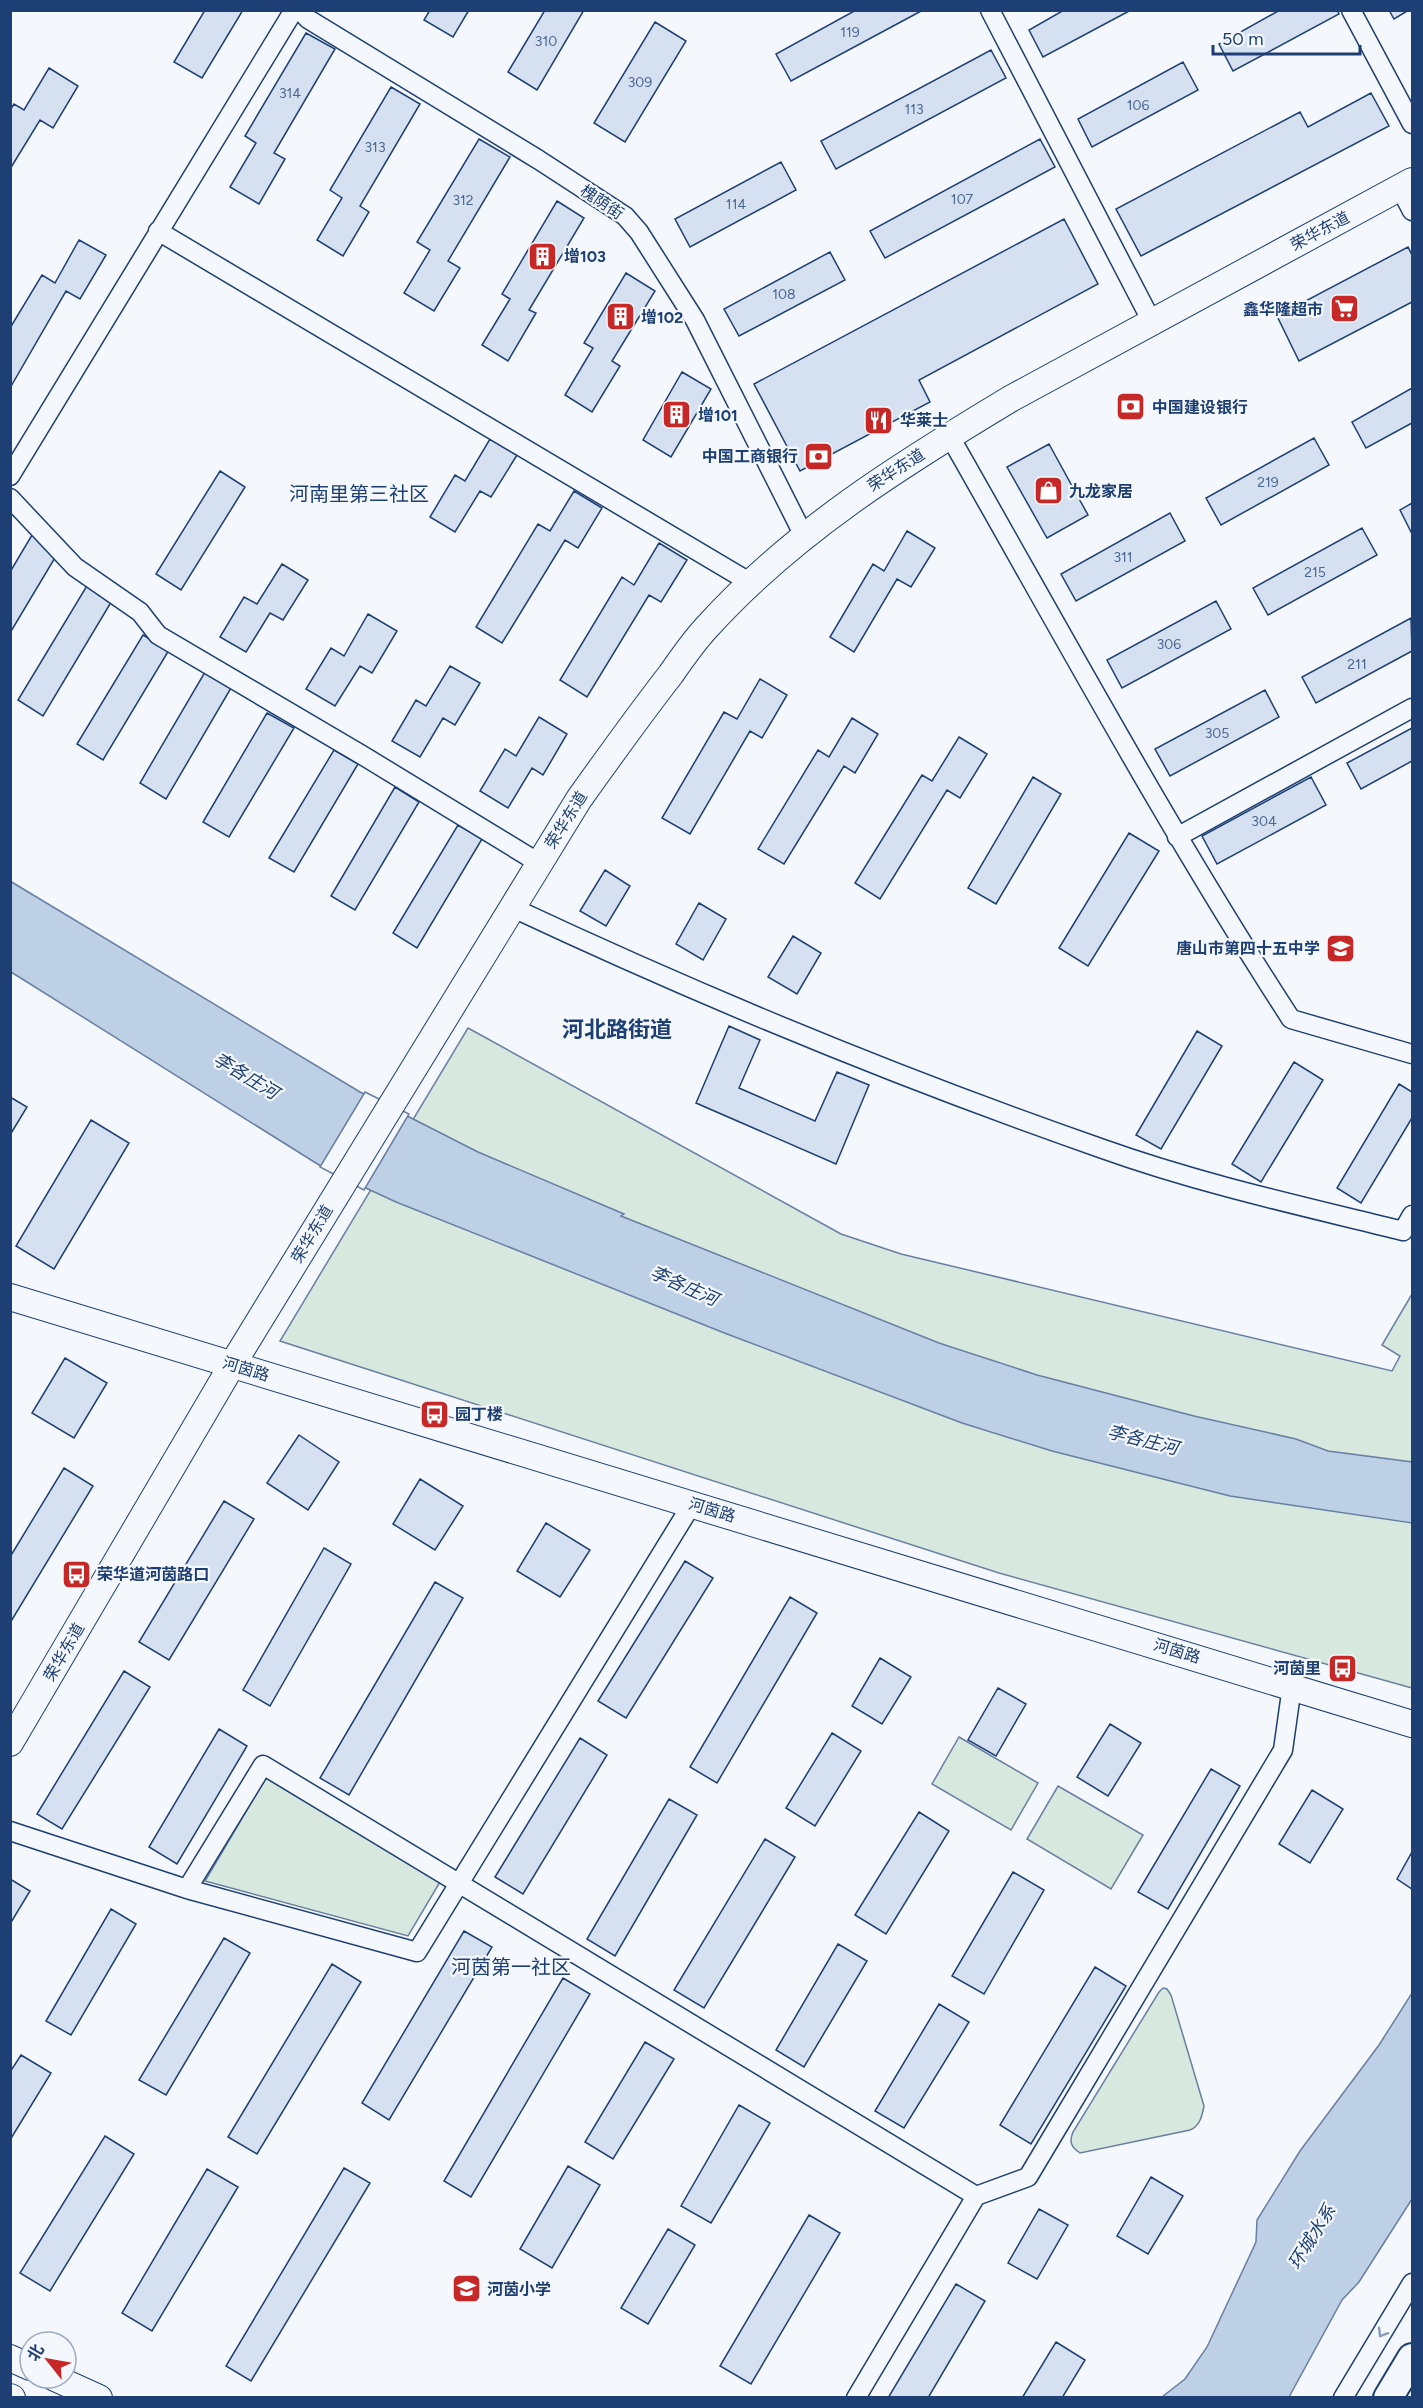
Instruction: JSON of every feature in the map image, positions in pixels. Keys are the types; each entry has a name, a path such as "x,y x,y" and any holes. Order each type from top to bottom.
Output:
{"main road":[{"path":"1388,2397 1413,2358"}],"street":[{"path":"10,476 294,10"},
{"name":"槐荫街","path":"300,10 308,19 337,38 539,160 625,216 639,232 691,312 804,536"},
{"path":"990,10 1152,322"},
{"path":"1351,10 1413,124"},
{"path":"1406,184 1413,211"},
{"name":"荣华东道","path":"10,1743 232,1365 539,863 579,799 636,718 706,628 751,583 804,536 873,484 949,435 1012,398 1406,184"},
{"path":"158,231 751,583"},
{"path":"949,435 1177,837 1235,933 1291,1019 1413,1054"},
{"path":"10,498 75,567 140,612 158,635 539,863"},
{"path":"1177,837 1413,708"},
{"path":"512,907 633,964 843,1052 1104,1150 1198,1179 1402,1232 1413,1215"},
{"name":"河茵路","path":"10,1297 1413,1724"},
{"path":"10,1831 187,1889 417,1952 692,1504"},
{"path":"856,2397 976,2196 1028,2177 1283,1750 1292,1686"},
{"path":"187,1889 263,1765 976,2196"},
{"path":"1343,2397 1413,2283"},
{"path":"78,2388 99,2397"}],"shaded area":[{"path":"468,1028 841,1234 901,1254 1392,1371 1400,1356 1382,1345 1412,1294 1412,1688 999,1573 280,1341"},
{"path":"959,1737 1038,1783 1011,1830 932,1784"},
{"path":"266,1778 440,1882 408,1936 205,1881"},
{"path":"1058,1786 1143,1835 1111,1889 1027,1839"},
{"path":"1163,1988 1167,1989 1171,1995 1204,2106 1200,2120 1190,2130 1080,2153 1072,2144 1073,2132"}],"water":[{"name":"李各庄河","path":"10,881 360,1092 478,1152 624,1214 621,1216 939,1343 1037,1375 1194,1416 1296,1439 1328,1451 1412,1462 1412,1523 1230,1496 1052,1451 962,1423 727,1334 396,1202 327,1170 11,972"},
{"name":"环城水系","path":"1412,1993 1412,2199 1359,2282 1342,2300 1289,2397 1162,2397 1185,2379 1207,2347 1256,2242 1257,2220 1300,2151 1379,2045"}],"pier":[{"path":"365,1092 409,1114 364,1190 320,1167"}],"building":[{"path":"205,10 243,10 202,78 174,62"},
{"path":"430,10 469,10 453,37 424,20"},
{"path":"545,10 584,10 537,90 508,72"},
{"path":"856,10 923,10 791,81 776,54"},
{"path":"1064,10 1131,10 1043,57 1029,30"},
{"path":"1280,10 1337,10 1339,14 1233,71 1219,44"},
{"path":"1389,10 1409,10 1394,19"},
{"path":"655,22 686,41 625,142 594,123"},
{"path":"306,33 335,49 274,153 285,159 259,204 230,187 256,143 245,136"},
{"path":"991,50 1006,78 836,169 821,141"},
{"path":"1183,62 1198,90 1092,147 1078,119"},
{"path":"49,68 78,86 53,128 40,120 10,169 10,110 14,104 24,110"},
{"path":"391,87 420,104 360,206 369,212 343,256 317,240 342,198 330,190"},
{"path":"1371,93 1389,126 1141,256 1116,209 1300,112 1308,127"},
{"path":"479,139 510,157 448,261 460,268 434,311 404,293 430,250 417,242"},
{"path":"1040,139 1055,167 885,258 870,231"},
{"path":"781,162 796,190 690,247 675,219"},
{"name":"增103","path":"557,201 584,218 529,310 536,313 508,361 482,345 510,299 502,294"},
{"path":"1064,219 1098,284 919,380 930,402 800,471 754,384"},
{"path":"79,240 106,255 80,299 66,291 10,388 10,328 42,275 55,283"},
{"name":"鑫华隆超市","path":"1408,247 1412,255 1412,302 1299,361 1277,316"},
{"path":"830,252 845,280 739,336 724,309"},
{"name":"增102","path":"626,273 655,291 612,361 620,366 592,412 565,395 593,348 584,343"},
{"name":"增101","path":"682,372 711,389 671,457 643,440"},
{"path":"1412,388 1412,423 1366,448 1352,422"},
{"path":"1314,438 1329,465 1221,525 1206,498"},
{"path":"490,439 517,455 491,497 480,491 455,532 430,517 455,475 465,481"},
{"name":"九龙家居","path":"1049,444 1088,515 1047,538 1007,467"},
{"path":"220,471 245,487 181,590 156,574"},
{"path":"574,491 602,508 578,548 565,540 502,643 476,627 538,524 550,531"},
{"path":"1412,503 1412,534 1400,510"},
{"path":"1170,513 1185,541 1076,601 1061,574"},
{"path":"1362,528 1377,555 1268,615 1253,588"},
{"path":"907,531 935,548 911,587 897,579 854,652 830,637 873,564 884,571"},
{"path":"32,535 59,551 10,633 10,572"},
{"path":"659,543 687,560 661,602 649,595 587,697 560,680 622,577 634,585"},
{"path":"282,564 308,580 283,620 270,613 246,652 220,637 244,597 257,604"},
{"path":"88,584 113,599 43,716 18,700"},
{"path":"1216,601 1231,629 1122,688 1107,660"},
{"path":"368,614 397,631 372,673 360,666 335,706 306,689 331,648 344,656"},
{"path":"1411,618 1412,651 1316,703 1302,677"},
{"path":"143,635 169,650 103,760 77,744"},
{"path":"450,666 480,683 455,725 443,718 420,757 392,741 416,700 426,706"},
{"path":"205,672 231,688 166,799 140,783"},
{"path":"760,679 787,695 762,738 750,731 690,834 662,818 724,712 737,719"},
{"path":"1265,690 1279,717 1170,776 1155,749"},
{"path":"267,713 294,728 229,837 203,822"},
{"path":"539,717 567,734 543,775 532,768 508,808 480,791 505,749 516,756"},
{"path":"852,718 878,734 855,773 844,766 784,864 758,849 818,750 829,757"},
{"path":"1412,728 1412,761 1361,789 1347,763"},
{"path":"959,737 987,754 960,798 947,790 880,899 855,883 922,775 932,781"},
{"path":"334,750 358,764 294,872 269,858"},
{"path":"1033,777 1061,794 996,904 968,888"},
{"path":"1311,777 1326,805 1217,864 1202,836"},
{"path":"395,787 419,802 355,910 331,896"},
{"path":"458,825 482,839 417,948 393,933"},
{"path":"1129,833 1159,851 1088,966 1059,948"},
{"path":"605,870 630,886 606,926 580,911"},
{"path":"699,903 726,919 703,960 676,944"},
{"path":"793,936 821,953 797,994 768,977"},
{"path":"729,1026 760,1040 739,1088 815,1121 837,1072 869,1085 836,1164 696,1103"},
{"path":"1197,1031 1222,1046 1161,1149 1136,1135"},
{"path":"1294,1062 1323,1080 1261,1182 1232,1164"},
{"path":"1399,1084 1412,1092 1412,1118 1361,1203 1337,1188"},
{"path":"10,1097 27,1107 10,1135"},
{"path":"91,1120 129,1143 54,1269 16,1246"},
{"path":"65,1358 107,1383 74,1438 32,1413"},
{"path":"299,1435 339,1462 308,1510 267,1483"},
{"path":"64,1468 93,1486 10,1623 10,1557"},
{"path":"420,1479 463,1506 435,1550 393,1524"},
{"path":"224,1501 254,1519 169,1660 139,1642"},
{"path":"546,1523 590,1550 560,1597 517,1571"},
{"path":"324,1548 351,1564 270,1706 243,1690"},
{"path":"685,1561 713,1578 626,1718 598,1701"},
{"path":"435,1582 463,1598 349,1795 320,1778"},
{"path":"790,1597 817,1613 717,1783 690,1767"},
{"path":"880,1658 911,1677 882,1724 852,1706"},
{"path":"124,1671 150,1687 62,1829 37,1814"},
{"path":"998,1688 1026,1704 996,1756 968,1740"},
{"path":"1110,1724 1141,1743 1108,1796 1077,1777"},
{"path":"219,1729 247,1746 177,1864 149,1847"},
{"path":"832,1733 861,1751 815,1826 786,1808"},
{"path":"580,1738 607,1755 523,1894 495,1877"},
{"path":"1211,1769 1240,1786 1168,1909 1138,1892"},
{"path":"1312,1790 1343,1809 1310,1863 1279,1844"},
{"path":"669,1799 697,1815 615,1956 587,1939"},
{"path":"919,1812 949,1831 886,1934 855,1915"},
{"path":"765,1839 795,1857 704,2008 674,1990"},
{"path":"1412,1852 1412,1889 1397,1879"},
{"path":"1013,1872 1044,1890 984,1994 952,1976"},
{"path":"10,1879 30,1891 10,1924"},
{"path":"111,1909 136,1924 71,2035 46,2021"},
{"path":"464,1931 492,1947 389,2120 362,2103"},
{"path":"224,1938 250,1953 166,2095 139,2080"},
{"path":"838,1944 867,1961 804,2067 776,2050"},
{"path":"332,1964 361,1982 257,2154 228,2137"},
{"path":"1095,1967 1126,1986 1031,2144 1000,2125"},
{"path":"563,1978 590,1994 471,2197 444,2181"},
{"path":"939,2004 969,2022 904,2128 875,2111"},
{"path":"645,2042 674,2059 613,2159 585,2142"},
{"path":"21,2055 51,2073 10,2140 10,2072"},
{"path":"739,2105 770,2123 711,2223 681,2206"},
{"path":"105,2136 134,2154 50,2291 20,2273"},
{"path":"568,2166 600,2185 552,2268 520,2249"},
{"path":"344,2168 370,2183 251,2381 226,2366"},
{"path":"207,2169 238,2187 152,2331 122,2313"},
{"path":"1151,2177 1183,2196 1148,2254 1117,2236"},
{"path":"1039,2209 1068,2225 1037,2279 1008,2263"},
{"path":"809,2215 840,2233 751,2384 720,2366"},
{"path":"668,2229 695,2245 648,2324 621,2308"},
{"path":"956,2284 985,2301 928,2398 888,2398"},
{"path":"1056,2342 1085,2360 1062,2398 1022,2398"}],"place":[{"name":"增103","path":"543,256"},
{"name":"鑫华隆超市","path":"1344,309"},
{"name":"增102","path":"620,317"},
{"name":"中国建设银行","path":"1131,407"},
{"name":"增101","path":"677,415"},
{"name":"华莱士","path":"879,420"},
{"name":"中国工商银行","path":"819,456"},
{"name":"九龙家居","path":"1048,491"},
{"name":"唐山市第四十五中学","path":"1341,948"},
{"name":"园丁楼","path":"434,1414"},
{"name":"荣华道河茵路口","path":"76,1574"},
{"name":"河茵里","path":"1342,1668"},
{"name":"河茵小学","path":"466,2289"}],"district":[{"name":"河南里第三社区","path":"359,494"},
{"name":"河北路街道","path":"617,1029"},
{"name":"河茵第一社区","path":"511,1967"}]}
